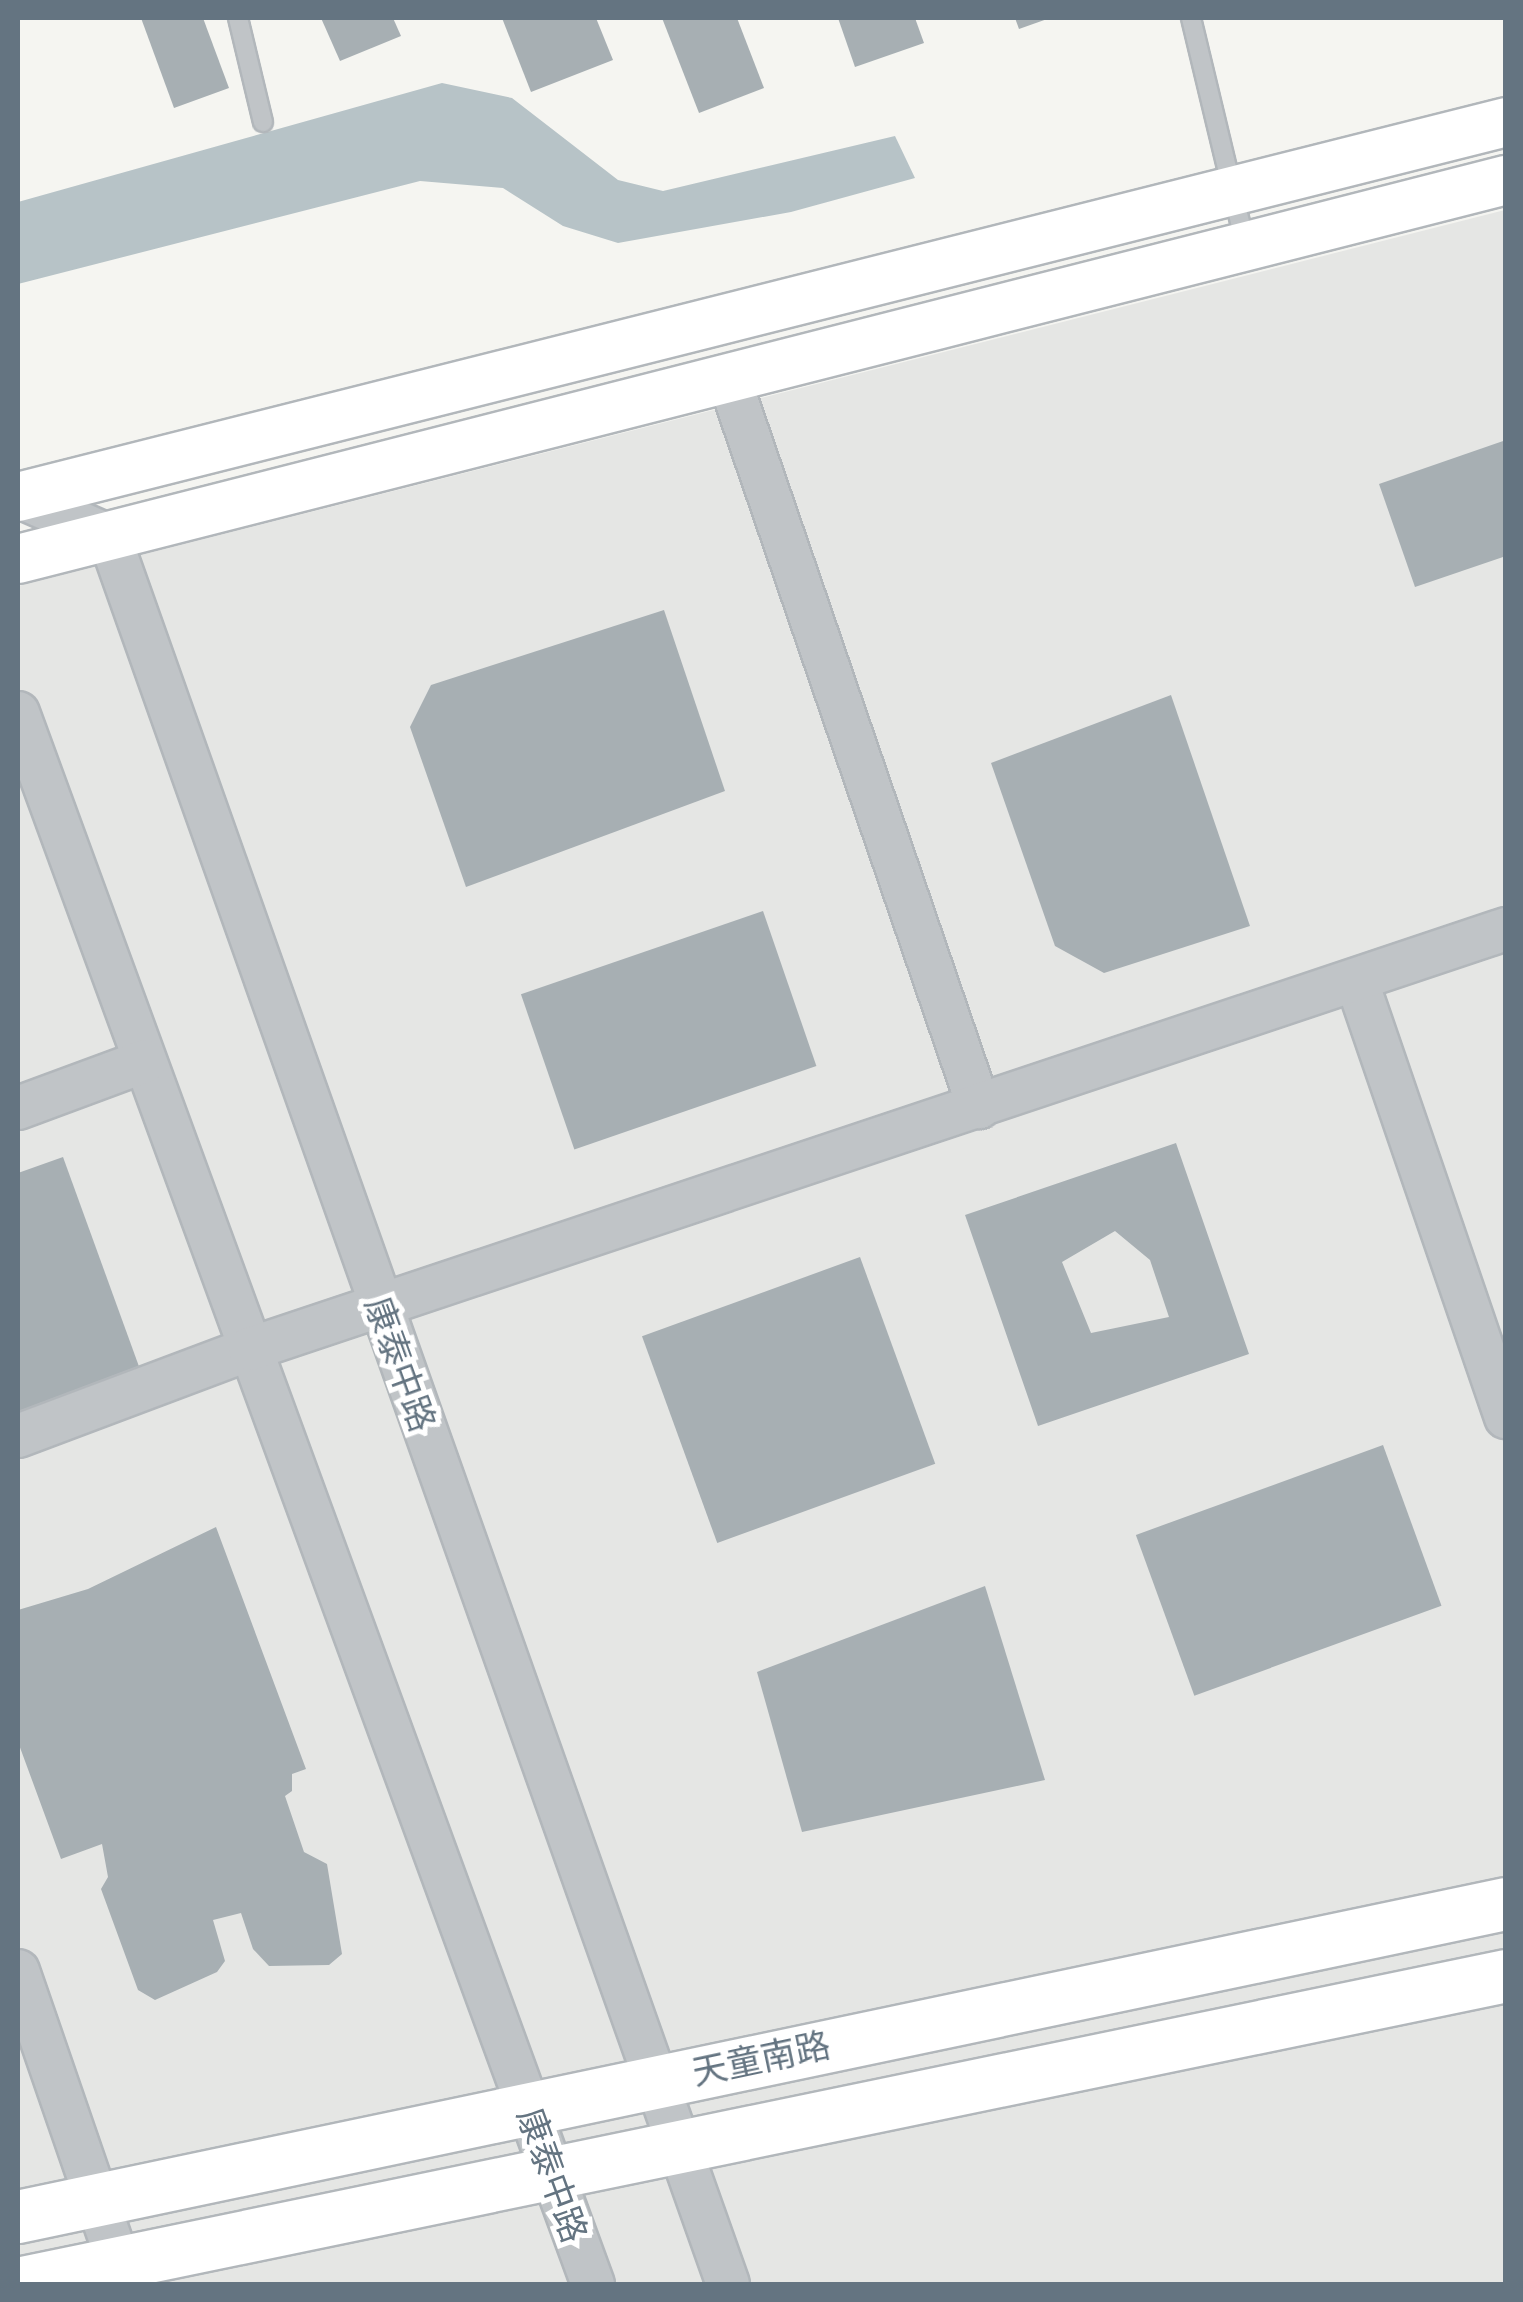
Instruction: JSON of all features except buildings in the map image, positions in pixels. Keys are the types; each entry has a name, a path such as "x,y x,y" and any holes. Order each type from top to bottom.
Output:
{"main road":[{"path":"18,497 1506,122"},
{"path":"18,559 1506,180"},
{"name":"天童南路","path":"18,2217 1506,1904"},
{"path":"18,2284 123,2274 554,2177 1506,1976"}],"street":[{"path":"729,379 979,1107"},
{"path":"18,497 109,536"},
{"name":"康泰中路","path":"109,536 728,2284"},
{"name":"康泰中路","path":"18,713 593,2284"},
{"path":"18,1436 250,1349 1357,982 1506,929"},
{"path":"1357,982 1506,1417"},
{"path":"18,1108 145,1061"},
{"path":"18,1971 123,2274"}],"lane":[{"path":"238,18 264,122"},
{"path":"1191,18 1246,248"}],"shaded area":[{"path":"442,83 512,98 618,180 663,191 895,136 915,178 791,212 618,243 563,226 503,188 420,181 18,284 18,202"},
{"path":"1505,210 1505,2284 18,2284 18,586"}]}
